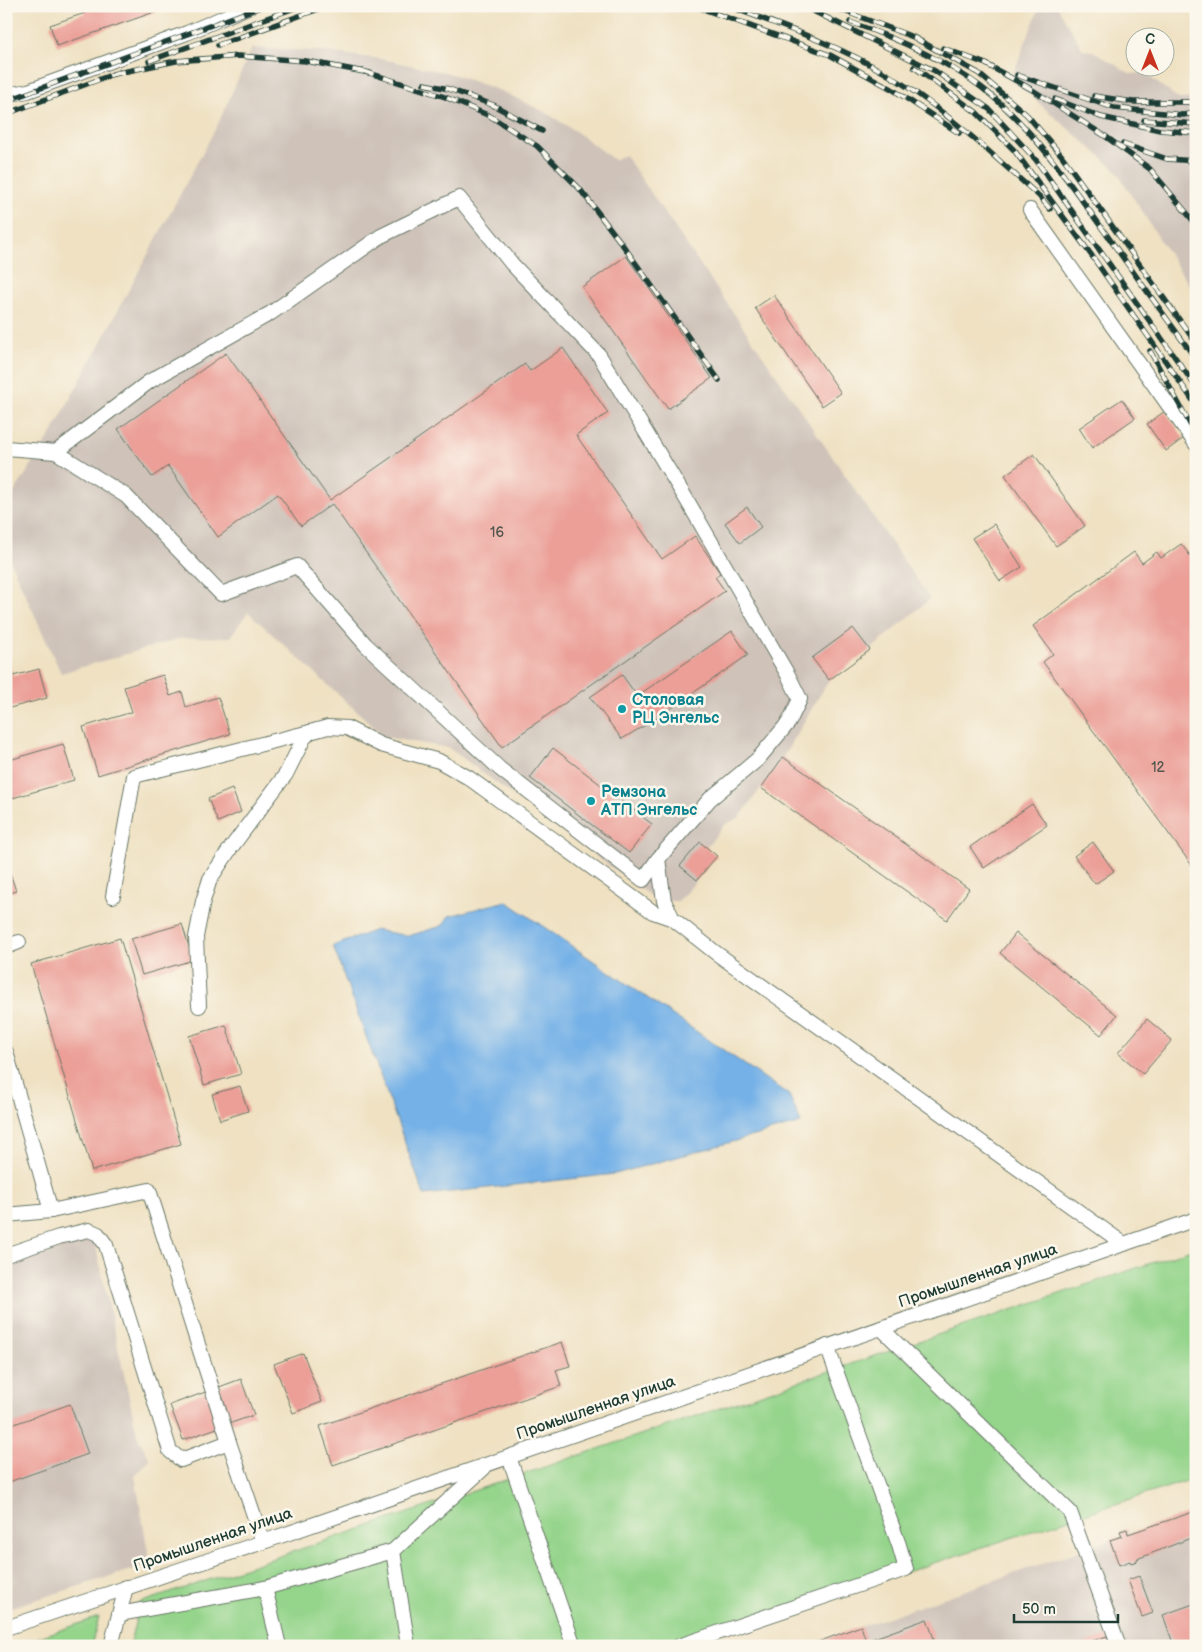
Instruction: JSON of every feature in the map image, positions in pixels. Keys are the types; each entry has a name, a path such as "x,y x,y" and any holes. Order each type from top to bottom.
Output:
{"street":[{"path":"6,95 38,88 187,33 250,6"},
{"path":"6,448 56,452 126,496 221,594 296,566 366,645 500,769 643,880 658,859 710,799 758,759 789,722 800,699 688,502 599,355 512,264 459,198 382,236 271,313 150,381 56,452"},
{"path":"1030,210 1196,444"},
{"path":"112,896 134,776 328,727 347,728 381,745 439,761 469,778 653,912 673,919 716,952 1124,1244"},
{"path":"199,1006 196,937 203,901 210,880 230,849 286,774 304,738 310,732"},
{"path":"658,859 664,901 673,919"},
{"path":"6,1052 52,1211"},
{"path":"6,1215 52,1211 149,1190 229,1442 263,1542"},
{"name":"Промышленная улица","path":"6,1628 263,1542 1196,1219"},
{"path":"6,1255 59,1237 89,1230 98,1234 106,1245 170,1450 181,1460 229,1442"},
{"path":"881,1328 1070,1512 1119,1646"},
{"path":"679,1646 906,1570 827,1346"},
{"path":"509,1456 574,1646"},
{"path":"119,1614 265,1588 393,1551 488,1464"},
{"path":"393,1551 408,1646"},
{"path":"111,1646 126,1587"},
{"path":"265,1588 279,1646"}],"shaded area":[{"path":"1040,6 1057,6 1083,50 1093,51 1124,70 1124,78 1151,78 1179,99 1196,98 1196,296 1115,169 1011,79"},
{"path":"252,48 318,51 381,59 449,73 501,91 545,112 578,133 614,160 625,155 930,599 870,650 829,680 783,757 740,817 724,825 707,847 700,842 681,866 697,880 678,901 657,901 449,748 385,737 248,612 230,637 182,638 61,673 6,552 6,505 52,433 218,124"},
{"path":"94,1238 138,1438 150,1459 135,1476 150,1564 6,1609 6,1265"},
{"path":"1196,1511 1196,1646 805,1646 1122,1536 1120,1531 1127,1529 1129,1534"}],"green space":[{"path":"1196,1247 1196,1478 678,1646 129,1646 140,1603"},
{"path":"99,1617 91,1646 13,1646"}],"water":[{"path":"506,901 789,1095 801,1123 615,1174 424,1195 333,946 376,930 408,936 442,926 449,916"}],"building":[{"path":"83,6 169,7 57,46 50,25 85,13"},
{"path":"626,256 712,378 668,409 582,287"},
{"path":"774,295 841,393 822,406 755,308"},
{"path":"563,348 608,413 576,435 662,559 695,536 720,573 715,577 725,591 502,747 332,504 301,526 278,494 218,537 168,466 152,477 118,429 226,353 330,500 525,364 530,371"},
{"path":"1122,399 1135,418 1092,448 1079,428"},
{"path":"1165,411 1184,438 1166,451 1147,424"},
{"path":"1034,454 1085,526 1056,546 1005,475"},
{"path":"747,507 761,527 740,543 725,523"},
{"path":"994,524 1022,567 1000,581 972,538"},
{"path":"1181,544 1196,563 1196,871 1043,662 1053,654 1033,626 1134,552 1142,563 1157,552 1161,558"},
{"path":"853,628 870,650 829,680 812,658"},
{"path":"732,631 748,655 654,720 622,739 590,697 622,675 637,696"},
{"path":"7,654 13,676 39,669 47,698 6,709"},
{"path":"163,675 170,696 182,692 186,707 218,697 230,734 98,775 83,727 132,712 124,687"},
{"path":"63,744 74,780 6,800 6,761"},
{"name":"Ремзона АТП Энгельс","path":"553,748 652,824 629,853 530,778"},
{"path":"783,757 969,889 947,920 761,788"},
{"path":"232,789 241,812 218,822 208,799"},
{"path":"1032,804 1047,825 984,868 970,847"},
{"path":"700,842 717,856 697,880 680,866"},
{"path":"1093,842 1114,871 1095,884 1074,856"},
{"path":"6,861 16,891 6,894"},
{"path":"182,924 193,960 142,975 131,939"},
{"path":"1016,933 1117,1015 1101,1035 1000,953"},
{"path":"120,938 181,1144 92,1171 31,964"},
{"path":"1147,1019 1172,1040 1143,1074 1118,1053"},
{"path":"226,1025 241,1074 204,1085 189,1036"},
{"path":"240,1086 248,1111 220,1120 212,1094"},
{"path":"562,1342 570,1366 556,1370 561,1386 333,1465 320,1426"},
{"path":"303,1353 322,1402 293,1413 274,1364"},
{"path":"241,1379 254,1415 183,1440 170,1405"},
{"path":"70,1404 88,1454 6,1483 6,1427"},
{"path":"1196,1511 1196,1536 1137,1559 1137,1561 1131,1563 1130,1561 1119,1565 1110,1540 1122,1536 1120,1531 1127,1529 1128,1534"},
{"path":"1139,1576 1153,1613 1142,1617 1128,1580"},
{"path":"1196,1603 1196,1646 1174,1646 1163,1615"},
{"path":"927,1619 934,1639 915,1646 807,1646 861,1626 866,1641"},
{"path":"1107,1636 1111,1646 1081,1646 1081,1645"}],"railway":[{"path":"6,101 263,6"},
{"path":"149,61 300,6"},
{"path":"218,45 327,6"},
{"path":"695,6 830,55 892,89 959,133"},
{"path":"728,6 828,44 906,86 965,131 1039,196 1050,209"},
{"path":"803,6 935,71 989,109 1036,160 1196,387"},
{"path":"831,6 913,37 978,73 1027,115 1062,156 1196,343"},
{"path":"850,22 901,42 950,67 981,87 1015,117 1059,169 1196,359"},
{"path":"943,48 986,64 1031,89 1105,136 1150,169 1196,224"},
{"path":"113,74 176,61 239,56 306,61 370,73"},
{"path":"914,67 976,112 1014,150 1092,256 1196,405"},
{"path":"363,71 445,97 490,116 537,146 579,188 622,244 719,380"},
{"path":"6,114 119,72"},
{"path":"1017,75 1114,108 1183,115 1196,113"},
{"path":"424,84 449,89 493,105 542,131"},
{"path":"1094,96 1133,102 1196,102"},
{"path":"1055,99 1101,117 1160,130 1196,133"},
{"path":"1144,120 1196,124"},
{"path":"1123,144 1167,159 1196,161"},
{"path":"1150,351 1196,435"}],"place":[{"name":"Столовая РЦ Энгельс","path":"622,709"},
{"name":"Ремзона АТП Энгельс","path":"591,801"}]}
